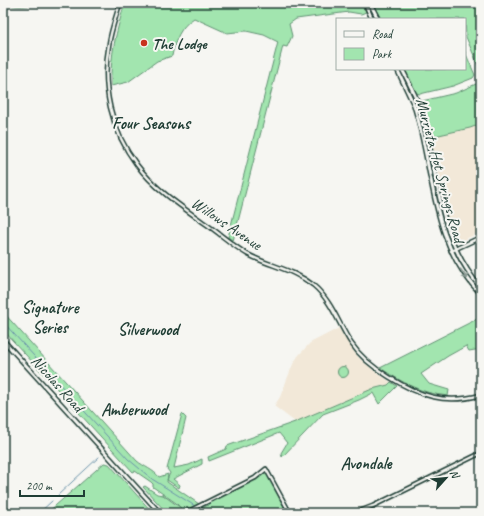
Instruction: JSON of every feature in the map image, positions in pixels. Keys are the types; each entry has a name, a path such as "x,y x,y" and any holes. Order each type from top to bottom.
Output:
{"main road":[{"path":"365,4 372,18"},
{"path":"370,4 377,18"},
{"name":"Murrieta Hot Springs Road","path":"396,70 414,105 440,224 450,251 466,276 481,294"},
{"name":"Murrieta Hot Springs Road","path":"402,70 422,113 445,221 455,249 468,272 481,288"},
{"name":"Nicolas Road","path":"3,340 160,513"}],"street":[{"name":"Willows Avenue","path":"120,3 110,35 107,53 106,76 108,100 122,140 136,165 167,195 246,254 289,271 311,284 322,294 331,306 356,350 380,371 412,391 430,397 450,400 481,395"},
{"path":"450,251 481,236"},
{"path":"355,513 373,506 481,453"},
{"path":"185,513 256,478 266,469 290,513"}],"shaded area":[{"path":"481,124 481,232 459,242 454,241 430,137"},
{"path":"339,328 359,358 378,374 391,382 388,385 372,389 295,422 274,406 280,397 293,364 310,343"}],"green space":[{"path":"3,3 43,3 12,6"},
{"path":"125,3 270,3 288,7 362,3 366,12 361,14 349,12 296,19 289,24 292,36 287,47 283,46 233,241 228,237 278,42 264,35 246,31 227,33 194,18 185,25 179,34 172,56 157,61 128,82 111,86 114,44"},
{"path":"481,3 481,72 466,37 466,18 380,18 373,4"},
{"path":"466,54 475,75 473,78 453,86 420,94 416,93 405,70 466,70"},
{"path":"476,84 480,86 481,89 481,124 430,137 421,105 422,101 456,93"},
{"path":"3,312 137,461 159,477 168,474 167,482 199,504 184,511 176,503 153,487 151,482 135,471 133,472 3,330"},
{"path":"481,317 481,349 469,351 466,346 421,374 429,384 449,390 448,396 420,390 404,383 380,368"},
{"path":"341,367 345,367 347,368 347,376 341,377 338,374 338,370"},
{"path":"391,382 397,386 379,404 373,393 323,414 282,457 281,453 287,443 279,433 209,461 208,457 226,449 227,446 295,422 372,389 388,385"},
{"path":"182,414 186,418 174,468 189,465 202,459 202,464 173,479 180,485 179,488 167,480 170,473 167,469"},
{"path":"104,463 109,464 153,513 47,513"},
{"path":"264,474 268,475 287,513 188,513 192,511 195,512 208,505 206,504"},
{"path":"145,486 157,494 163,495 181,508 182,511 178,513 167,513 143,487"},
{"path":"481,508 481,513 462,513 460,510 472,511"}],"waterway":[{"path":"3,322 128,459 152,479 195,506"},
{"path":"58,495 99,457"},
{"path":"39,513 52,501"},
{"path":"197,508 203,513"}],"place":[{"name":"The Lodge","path":"144,43"}],"district":[{"name":"Four Seasons","path":"151,123"},
{"name":"Signature Series","path":"50,317"},
{"name":"Silverwood","path":"148,329"},
{"name":"Amberwood","path":"134,409"},
{"name":"Avondale","path":"366,463"}]}
